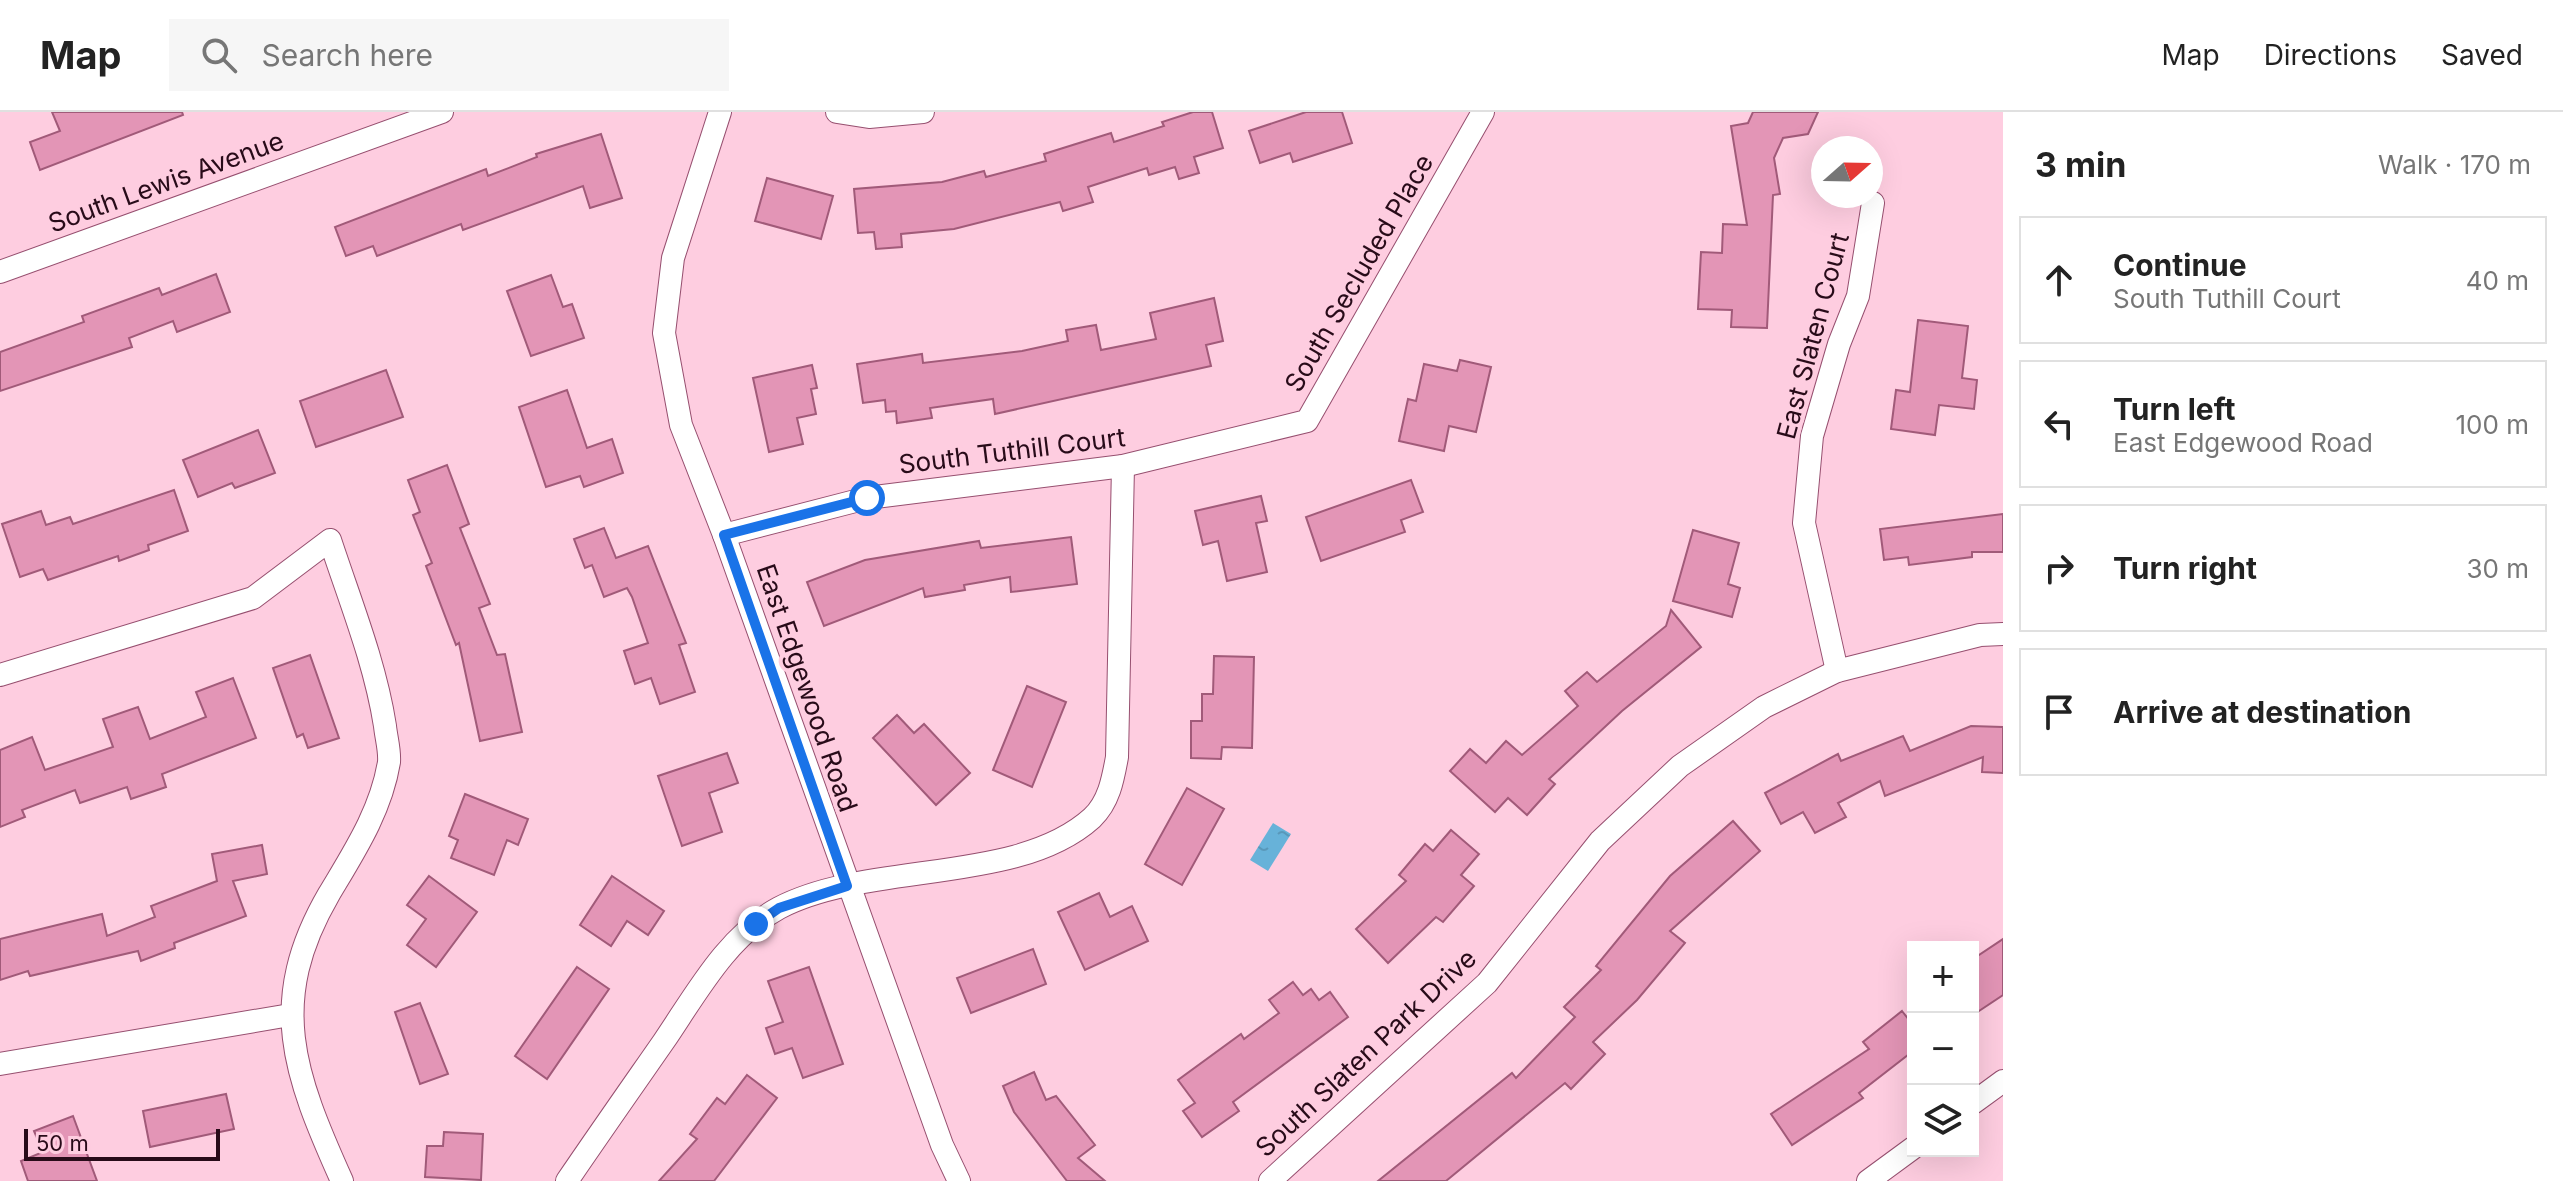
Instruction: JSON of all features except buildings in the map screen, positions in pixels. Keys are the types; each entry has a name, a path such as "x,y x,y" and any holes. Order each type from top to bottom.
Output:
{"street":[{"name":"East Edgewood Road","path":"720,112 673,258 664,333 681,425 724,535 847,886 959,1181"},
{"path":"837,112 869,117 923,112"},
{"name":"South Secluded Place","path":"1307,421 1483,112"},
{"name":"South Lewis Avenue","path":"0,272 430,114"},
{"name":"East Slaten Court","path":"1837,671 1804,523 1812,436 1839,344 1858,296 1872,208"},
{"name":"South Tuthill Court","path":"724,535 867,498 1123,466 1307,421"},
{"path":"567,1181 730,948 779,908 847,886 1012,857 1055,842 1093,817 1110,791 1117,757 1123,466"},
{"path":"0,675 253,598 330,540 379,688 389,758 381,795 364,836 309,929 290,1015 299,1067 342,1181"},
{"name":"South Slaten Park Drive","path":"1270,1181 1487,983 1600,841 1680,766 1764,707 1837,671 1980,635 2003,634"},
{"path":"0,1064 290,1015"},
{"path":"1979,1099 2003,1081"},
{"path":"1868,1181 1907,1152"}],"water":[{"path":"1273,823 1291,834 1268,871 1250,860"}],"route":[{"path":"756,924 779,908 847,886 724,535 867,498"}]}
